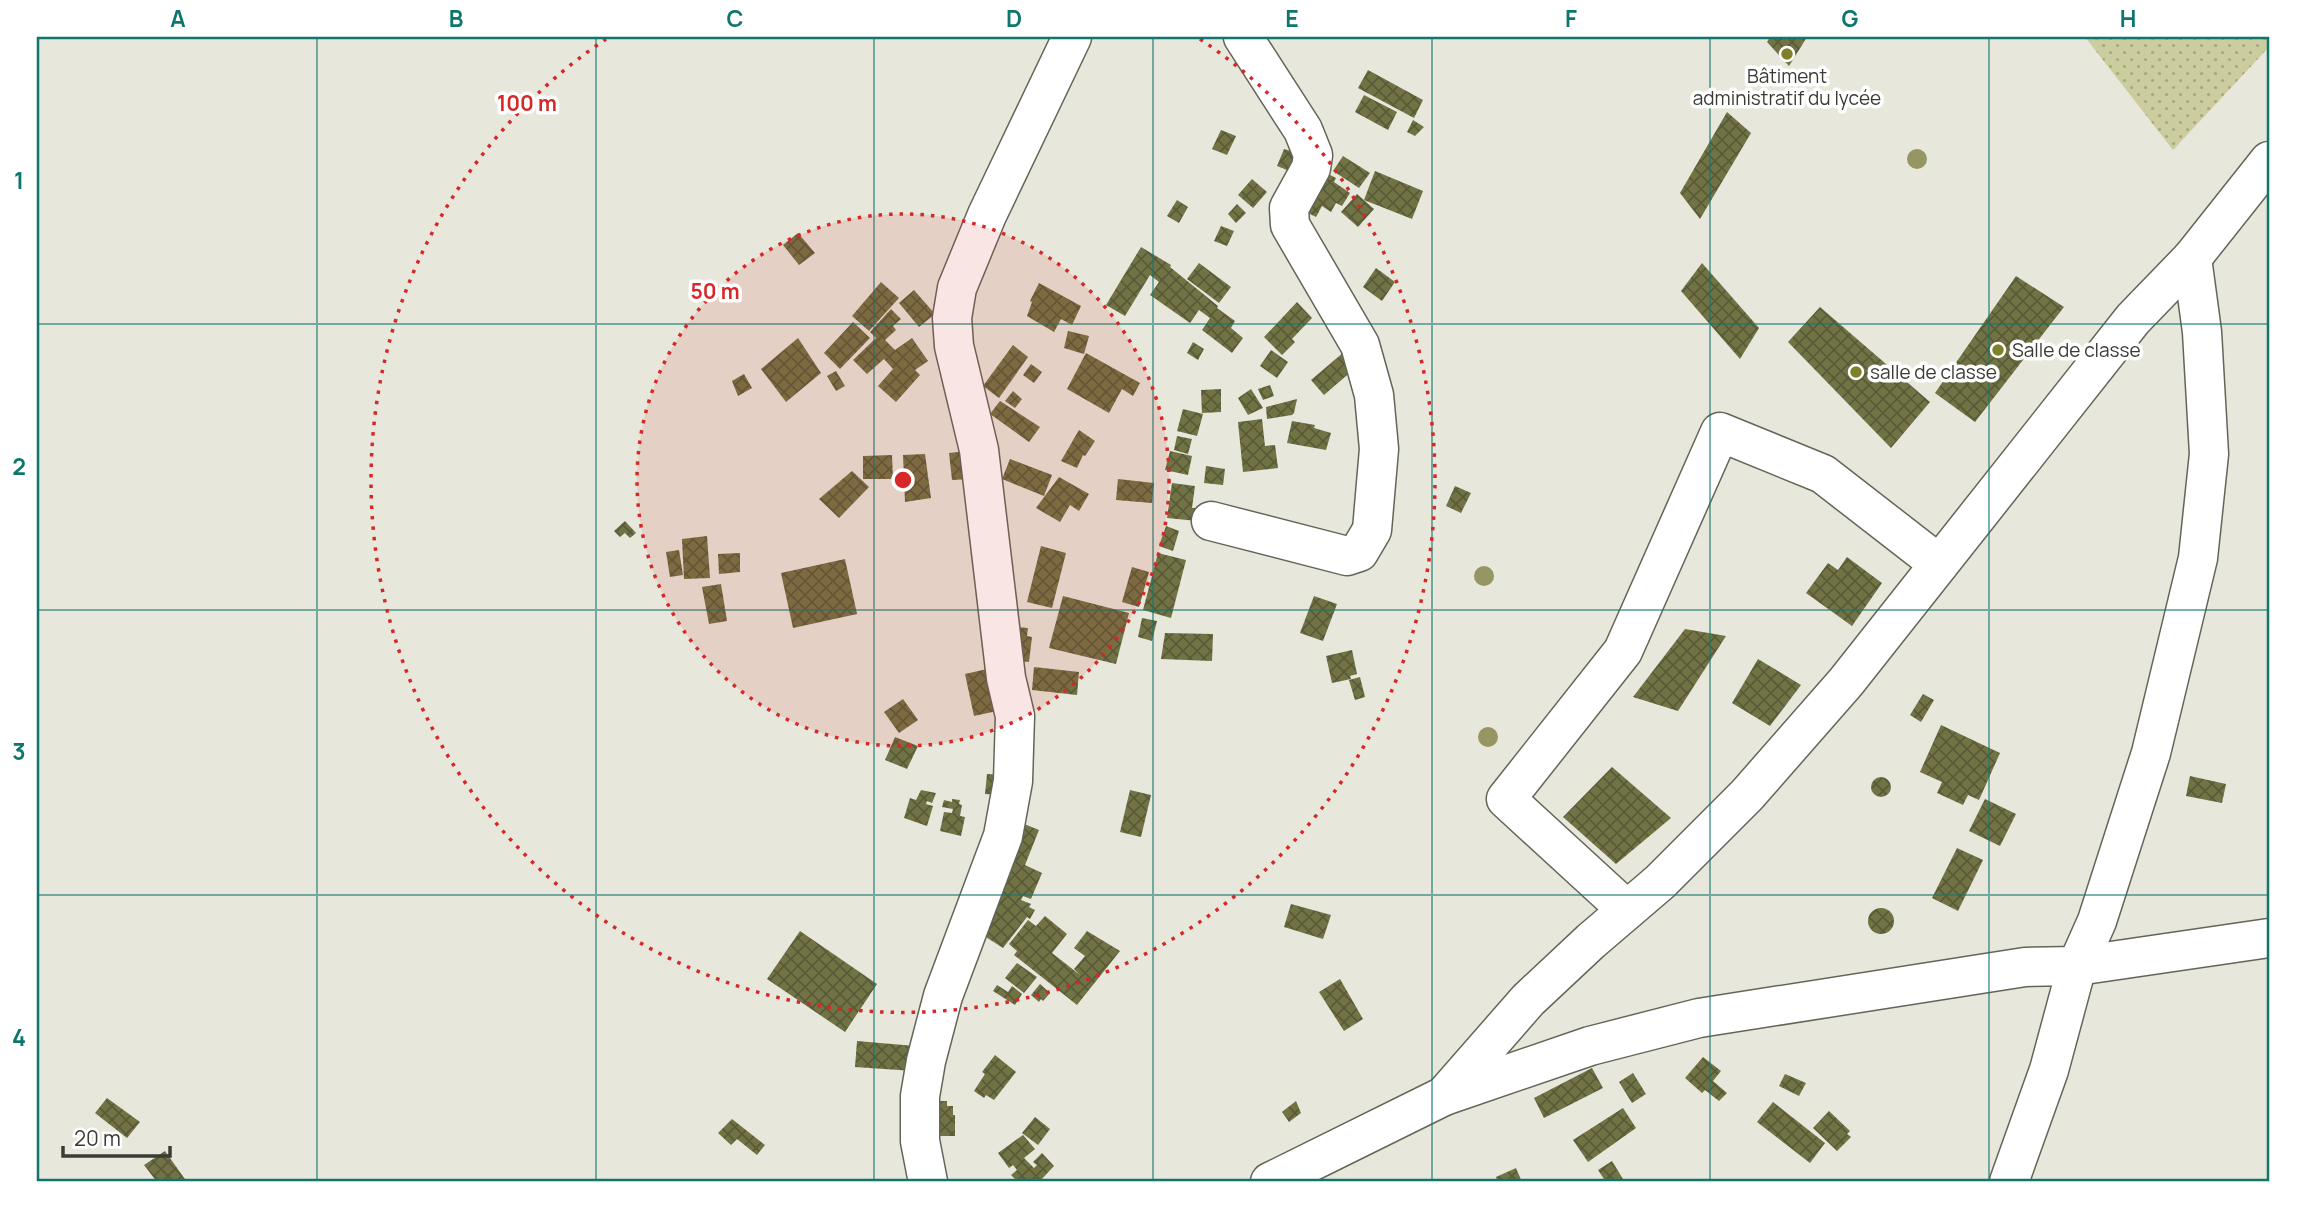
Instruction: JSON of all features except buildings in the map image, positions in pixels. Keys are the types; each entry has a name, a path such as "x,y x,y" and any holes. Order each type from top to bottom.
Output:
{"street":[{"path":"928,1182 920,1141 920,1096 926,1061 943,996 1003,836 1013,781 1015,716 1006,678 979,450 954,346 952,318 957,288 987,215 1072,37"},
{"path":"1211,521 1346,556 1359,552 1371,530 1379,449 1374,395 1360,345 1290,225 1289,208 1311,168 1312,155 1303,130 1243,37"},
{"path":"1444,1096 1528,1000 1660,882 1747,795 1846,682 2133,319 2192,258 2269,161"},
{"path":"2009,1182 2049,1070 2077,965 2097,921 2151,753 2198,558 2209,454 2202,332 2192,258"},
{"path":"1627,910 1506,799 1623,651 1720,432 1822,474 1939,564"},
{"path":"1270,1182 1444,1096 1590,1046 1699,1018 2025,967 2077,965 2269,938"}],"green space":[{"path":"2085,37 2269,37 2269,47 2173,150"}],"place":[{"name":"Bâtiment administratif du lycée","path":"1787,54"},
{"name":"Salle de classe","path":"1998,350"},
{"name":"salle de classe","path":"1856,372"}]}
